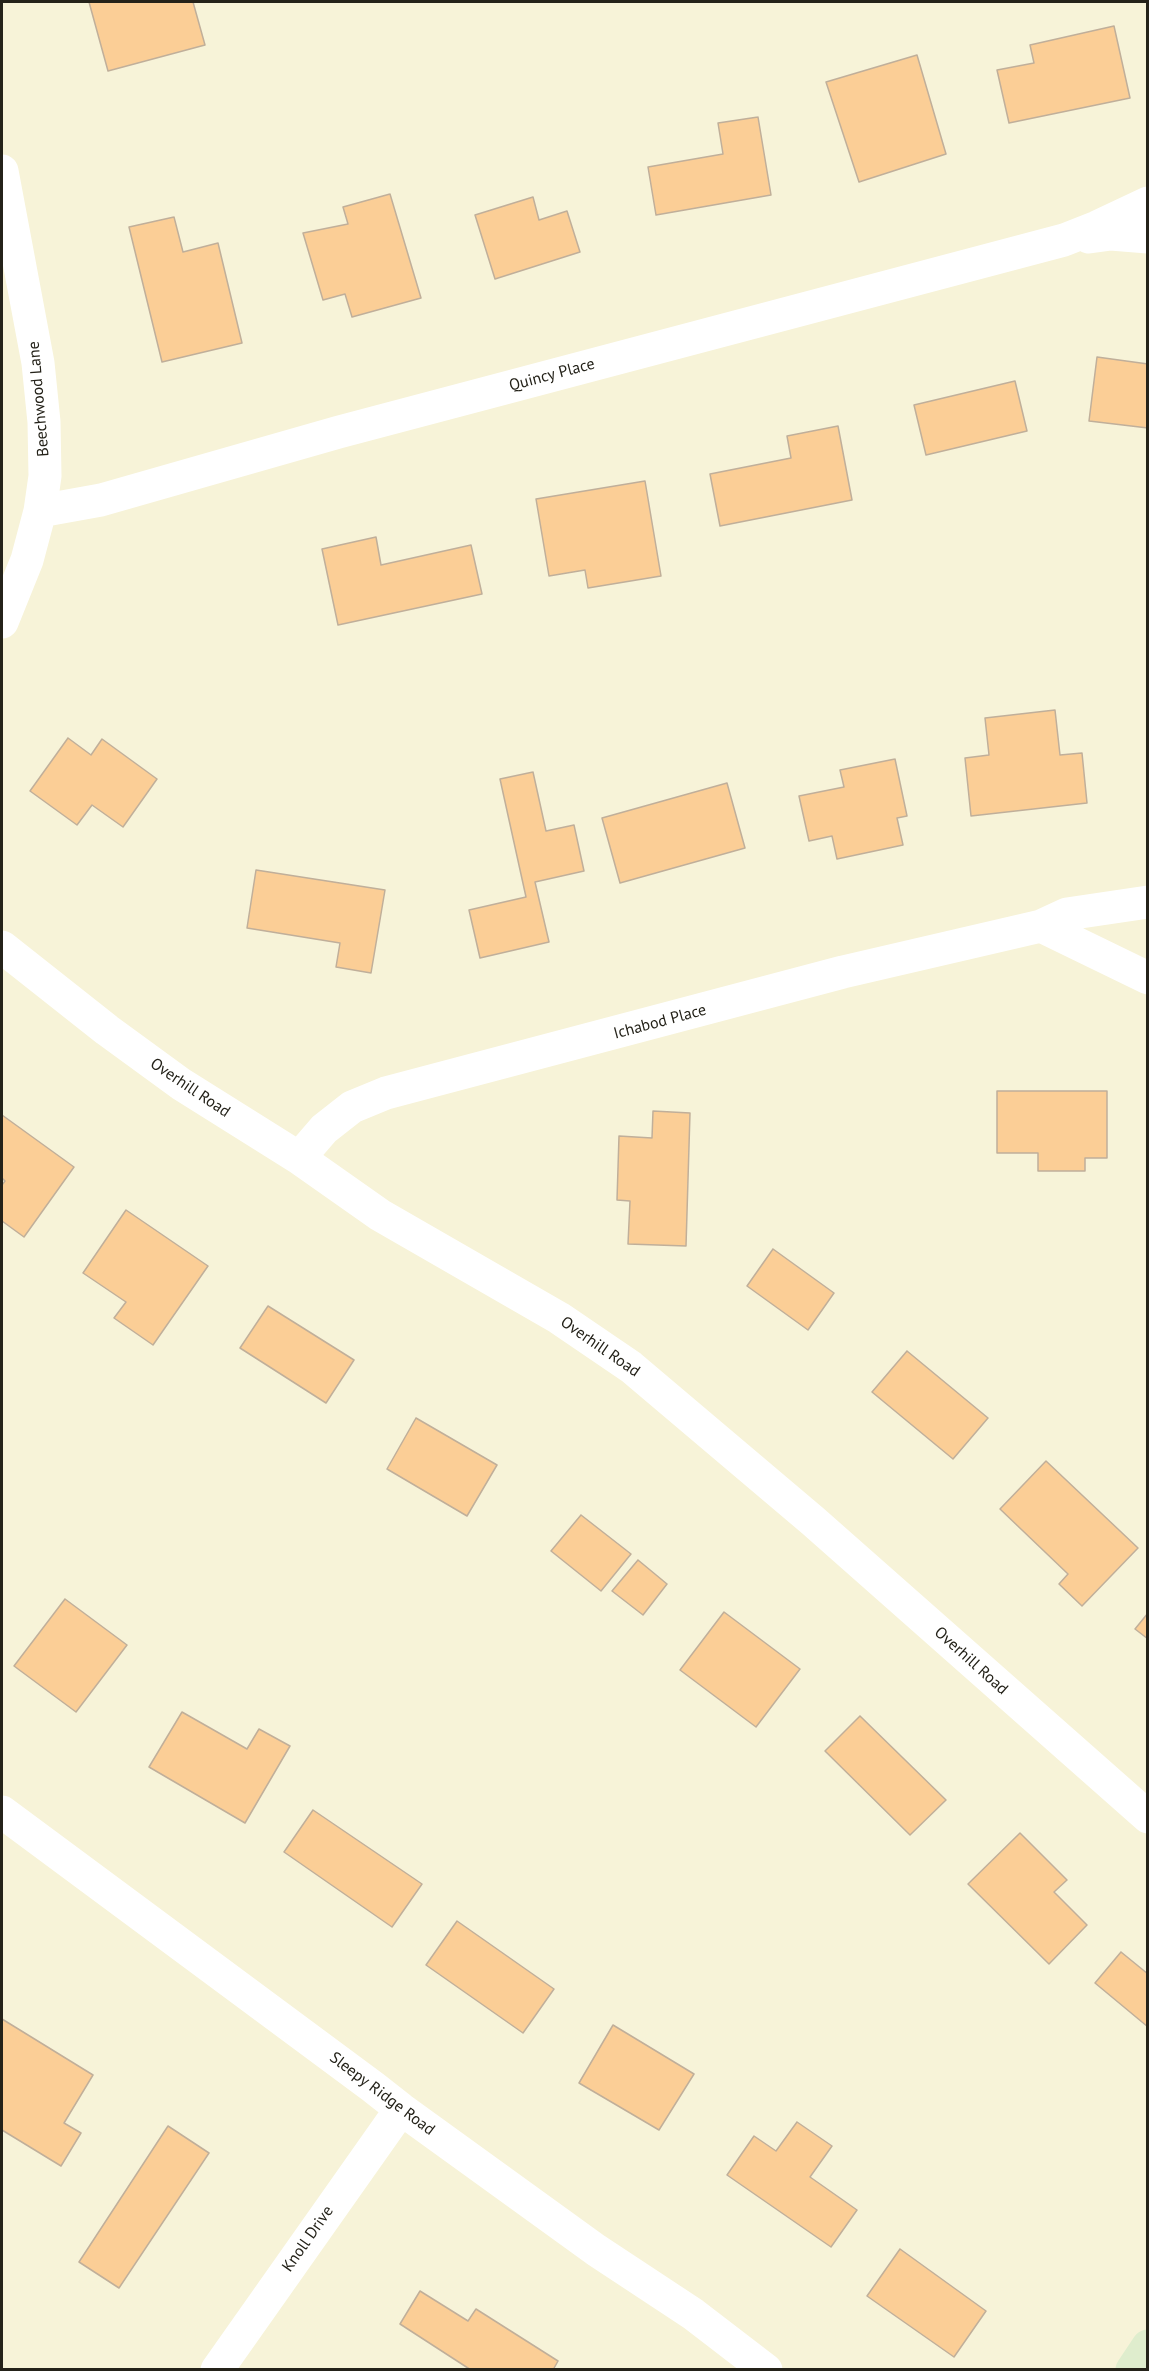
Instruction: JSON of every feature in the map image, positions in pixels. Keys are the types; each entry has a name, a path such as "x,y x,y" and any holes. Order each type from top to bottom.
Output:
{"main road":[{"path":"1132,2370 1148,2346"}],"street":[{"name":"Beechwood Lane","path":"2,171 38,363 45,444 45,476 40,511 27,560 2,622"},
{"name":"Quincy Place","path":"40,511 101,500 339,432 1064,240 1148,203"},
{"name":"Quincy Place","path":"1064,240 1111,234 1148,237"},
{"name":"Ichabod Place","path":"299,1158 324,1129 352,1107 386,1094 843,972 1041,926 1067,914 1148,902"},
{"path":"1041,926 1148,978"},
{"name":"Overhill Road","path":"2,946 107,1030 181,1084 299,1158 380,1215 559,1318 631,1367 813,1521 1148,1817"},
{"name":"Sleepy Ridge Road","path":"2,1812 400,2109 596,2250 693,2314 766,2370"},
{"name":"Knoll Drive","path":"217,2370 400,2109"}],"building":[{"path":"89,2 193,2 205,45 108,71"},
{"path":"1114,26 1130,98 1009,123 997,70 1034,63 1030,45"},
{"path":"917,55 946,154 859,182 826,82"},
{"path":"758,117 771,195 656,215 648,167 723,154 718,123"},
{"path":"390,194 421,298 352,317 345,294 323,300 303,233 348,224 343,207"},
{"path":"533,197 539,220 567,211 580,252 495,279 475,215"},
{"path":"174,217 183,252 218,243 242,343 162,362 129,227"},
{"path":"1097,357 1148,364 1148,428 1089,421"},
{"path":"1015,381 1027,431 926,455 914,405"},
{"path":"838,426 852,500 720,526 710,474 791,458 787,436"},
{"path":"645,481 661,576 588,588 585,570 549,576 536,499"},
{"path":"376,537 381,565 471,545 482,594 338,625 322,549"},
{"path":"1055,710 1060,755 1082,753 1087,803 971,816 965,758 989,755 985,718"},
{"path":"68,738 91,755 102,739 157,779 123,827 92,805 77,825 30,791"},
{"path":"895,759 907,816 897,818 903,845 837,859 832,836 809,841 799,796 844,787 840,770"},
{"path":"533,772 546,831 574,825 584,871 535,882 549,942 480,958 469,910 526,897 500,779"},
{"path":"727,783 745,848 620,883 602,818"},
{"path":"256,870 385,890 371,973 336,967 340,943 247,928"},
{"path":"997,1091 1107,1091 1107,1158 1085,1158 1085,1171 1038,1171 1038,1153 997,1153"},
{"path":"653,1111 690,1113 686,1246 628,1244 630,1201 617,1200 619,1136 652,1138"},
{"path":"2,1115 74,1167 24,1237 2,1221 2,1185 5,1181 2,1178"},
{"path":"126,1210 208,1266 153,1345 114,1318 126,1302 83,1273"},
{"path":"773,1249 834,1293 808,1330 747,1286"},
{"path":"268,1306 354,1360 326,1403 240,1348"},
{"path":"907,1351 988,1418 953,1459 872,1392"},
{"path":"416,1418 497,1465 467,1516 387,1469"},
{"path":"1046,1461 1138,1548 1082,1606 1059,1584 1068,1574 1000,1509"},
{"path":"581,1515 631,1554 601,1591 551,1551"},
{"path":"638,1560 667,1584 643,1615 612,1591"},
{"path":"65,1599 127,1645 76,1712 14,1666"},
{"path":"724,1612 800,1669 756,1727 680,1670"},
{"path":"1148,1613 1148,1639 1135,1629"},
{"path":"182,1712 247,1749 259,1729 290,1746 245,1823 149,1767"},
{"path":"860,1716 946,1800 910,1835 825,1751"},
{"path":"313,1810 422,1884 392,1927 284,1852"},
{"path":"1020,1833 1067,1880 1054,1892 1087,1925 1049,1964 968,1884"},
{"path":"457,1921 554,1989 523,2033 426,1965"},
{"path":"1121,1952 1148,1974 1148,2027 1095,1983"},
{"path":"2,2019 93,2075 64,2123 81,2133 61,2166 2,2130"},
{"path":"613,2025 694,2074 659,2130 579,2083"},
{"path":"797,2122 832,2146 810,2177 857,2210 831,2247 727,2175 754,2136 776,2151"},
{"path":"168,2126 209,2153 119,2288 79,2262"},
{"path":"900,2249 986,2311 954,2357 867,2296"},
{"path":"420,2291 468,2321 476,2309 558,2361 553,2370 471,2370 400,2324"}]}
